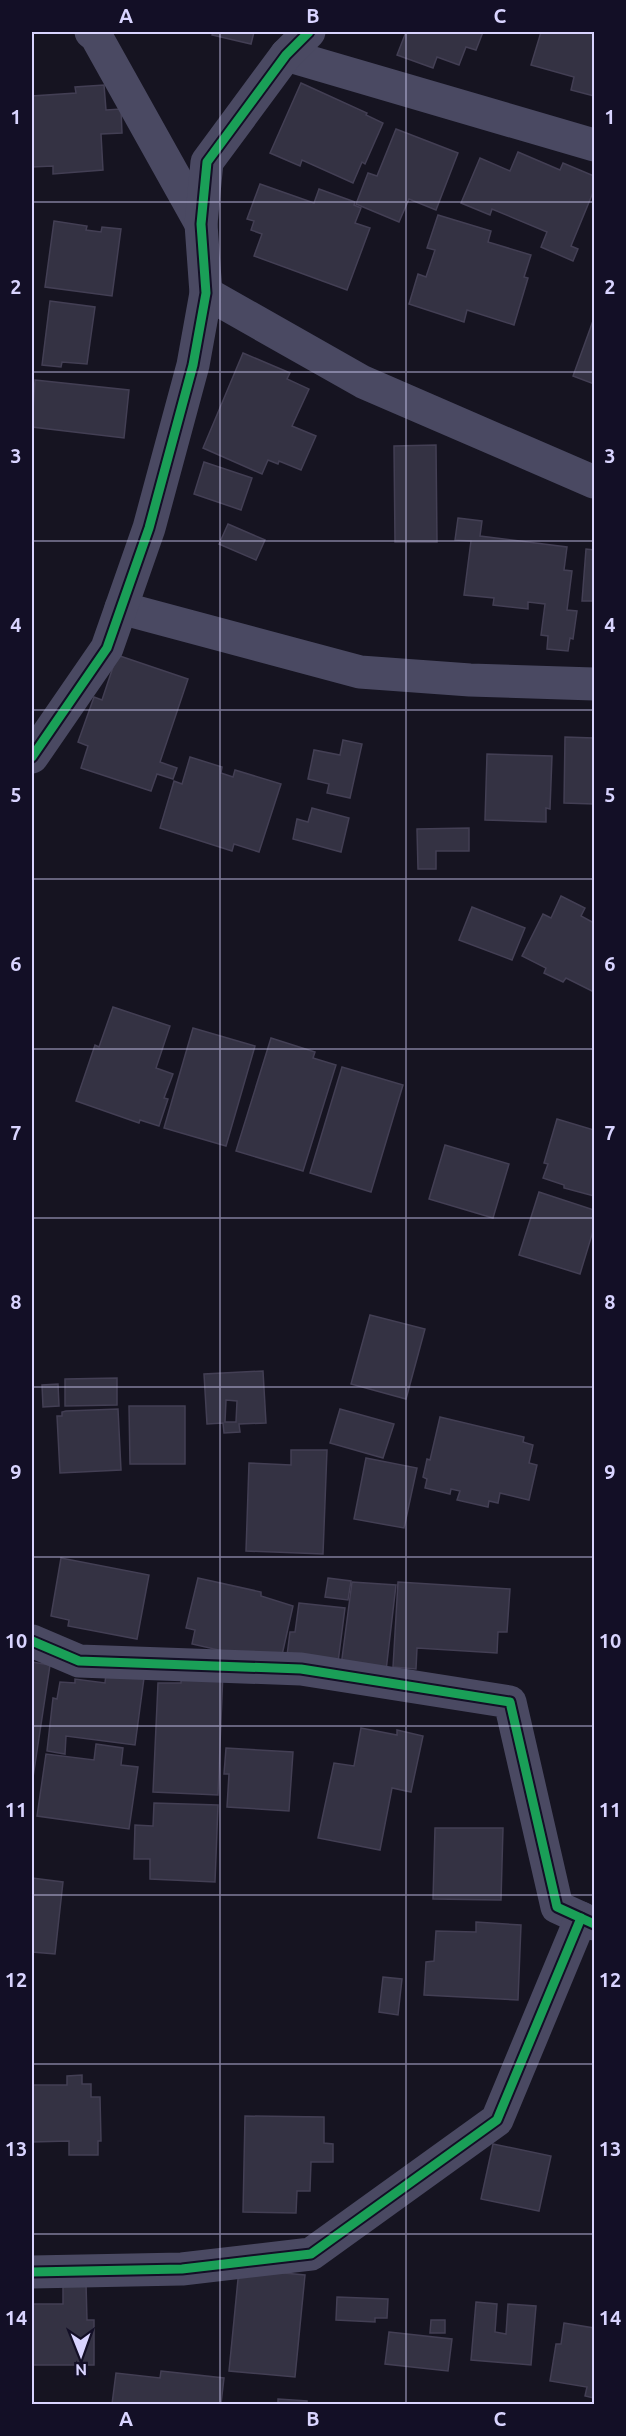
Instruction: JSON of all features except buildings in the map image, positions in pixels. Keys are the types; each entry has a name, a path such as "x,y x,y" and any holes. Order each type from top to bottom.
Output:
{"street":[{"path":"91,32 96,36 201,224"},
{"path":"32,757 107,648 149,528 193,364 206,293 201,224 207,162 286,55 309,32"},
{"path":"286,55 594,145"},
{"path":"206,293 363,382 594,482"},
{"path":"122,608 360,672 470,680 594,684"},
{"path":"32,1641 79,1660 301,1669 510,1702 557,1907 588,1921 497,2120 311,2254 182,2269 32,2272"}],"cycle path":[{"path":"32,757 107,648 149,528 193,365 206,293 201,224 207,162 286,55 309,32"},
{"path":"32,1641 79,1661 301,1669 510,1702 557,1907 594,1924"},
{"path":"32,2272 182,2269 311,2254 497,2120 581,1918"}]}
